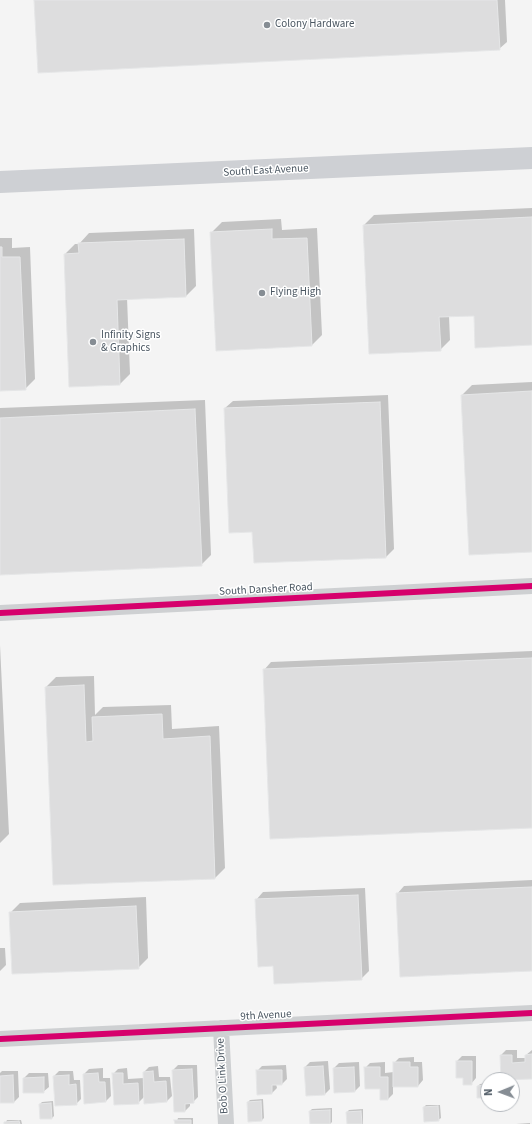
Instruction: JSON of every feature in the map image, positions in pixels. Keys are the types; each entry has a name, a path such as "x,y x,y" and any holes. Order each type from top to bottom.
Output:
{"main road":[{"name":"South East Avenue","path":"0,182 532,158"}],"street":[{"name":"South Dansher Road","path":"0,613 532,586"},
{"name":"9th Avenue","path":"0,1039 532,1013"},
{"name":"Bob O Link Drive","path":"221,1028 226,1124"}],"building":[{"name":"Colony Hardware","path":"34,0 497,0 500,50 38,73"},
{"path":"532,217 532,345 475,348 474,316 439,317 441,351 369,354 363,225"},
{"name":"Flying High","path":"272,229 272,239 307,238 312,346 216,351 210,232"},
{"name":"Infinity Signs & Graphics","path":"184,239 186,297 117,300 120,385 69,387 64,254 79,253 78,243"},
{"path":"0,247 2,247 2,257 20,257 26,390 0,391"},
{"path":"532,391 532,552 469,555 461,395"},
{"path":"380,402 386,558 254,563 252,532 229,533 224,408"},
{"path":"195,409 202,566 0,575 0,418"},
{"path":"532,658 532,828 270,839 263,669"},
{"path":"84,685 86,742 93,741 92,717 162,714 163,739 210,736 215,879 53,885 45,687"},
{"path":"532,887 532,971 400,977 396,893"},
{"path":"358,895 362,980 274,984 273,966 258,967 255,899"},
{"path":"136,906 139,969 12,974 9,912"},
{"path":"532,1054 532,1079 520,1079 520,1072 501,1072 500,1055 512,1055 512,1063 525,1062 525,1055"},
{"path":"456,1061 472,1061 472,1085 463,1085 463,1078 456,1078"},
{"path":"393,1062 410,1062 410,1067 418,1067 418,1087 393,1087"},
{"path":"323,1066 325,1095 306,1096 304,1067"},
{"path":"354,1067 355,1092 334,1093 333,1068"},
{"path":"364,1067 380,1067 380,1077 388,1077 388,1100 380,1100 380,1089 365,1089"},
{"path":"192,1069 194,1103 185,1104 185,1112 174,1112 172,1070"},
{"path":"256,1070 282,1070 282,1085 272,1085 272,1094 257,1095"},
{"path":"153,1071 154,1082 166,1081 167,1102 144,1104 143,1072"},
{"path":"98,1073 99,1082 105,1082 106,1102 84,1104 83,1074"},
{"path":"112,1073 123,1073 123,1084 138,1083 139,1104 114,1105"},
{"path":"13,1075 14,1103 0,1103 0,1076"},
{"path":"69,1075 69,1085 76,1084 77,1105 55,1106 53,1076"},
{"path":"44,1077 44,1093 23,1093 23,1078"},
{"path":"477,1086 480,1086 480,1098 477,1098"},
{"path":"261,1101 262,1121 248,1122 247,1102"},
{"path":"51,1103 52,1119 40,1119 39,1104"},
{"path":"438,1106 439,1121 424,1122 423,1107"},
{"path":"330,1110 330,1124 310,1124 309,1111"},
{"path":"361,1111 362,1124 347,1124 346,1112"},
{"path":"174,1120 191,1120 191,1124 175,1124"},
{"path":"19,1121 20,1124 4,1124 4,1122"}],"cycle path":[{"path":"0,613 532,586"},
{"path":"0,1039 532,1013"}],"place":[{"name":"Colony Hardware","path":"267,25"},
{"name":"Flying High","path":"262,293"},
{"name":"Infinity Signs & Graphics","path":"93,342"}]}
